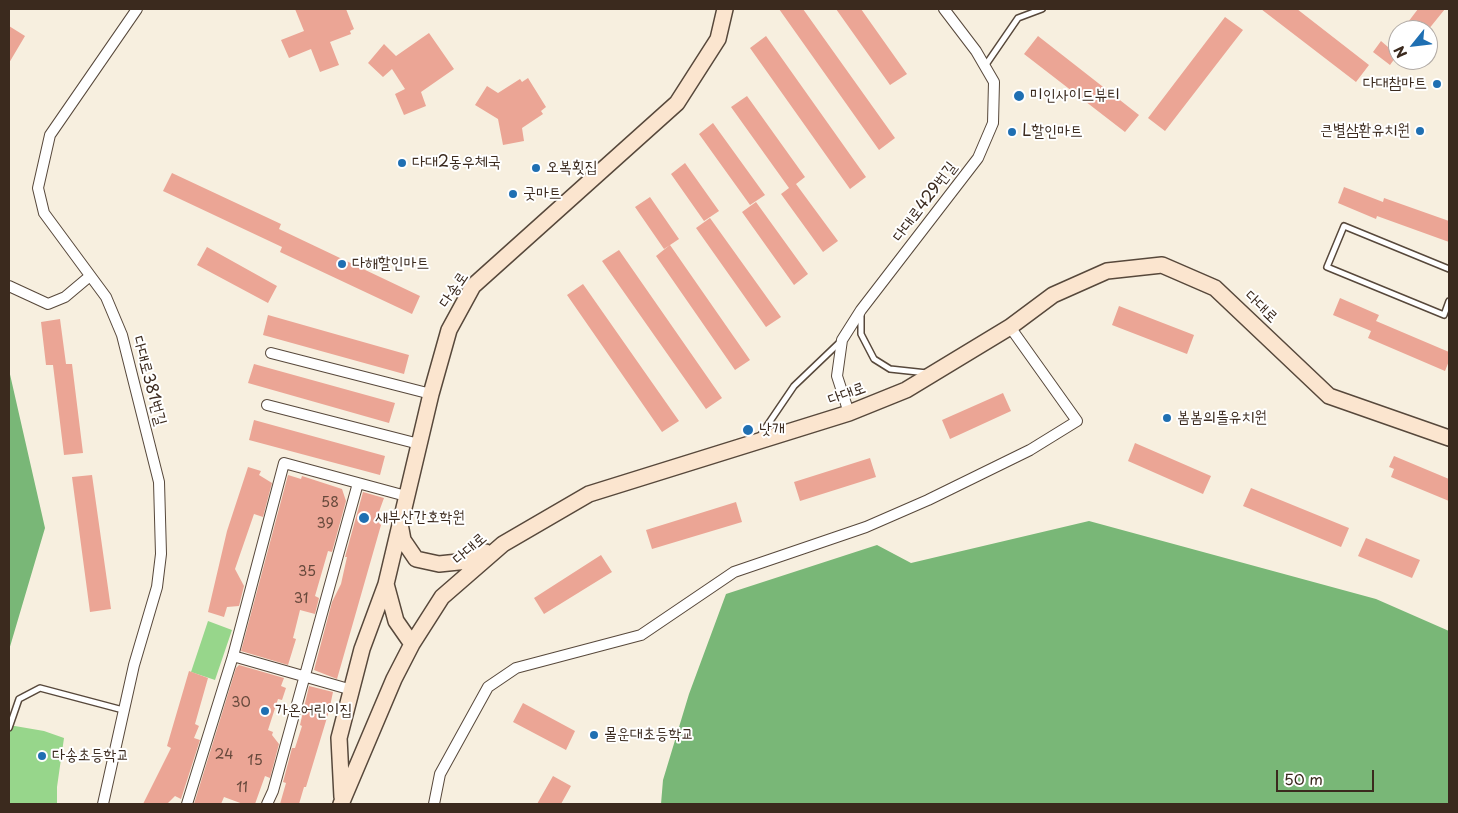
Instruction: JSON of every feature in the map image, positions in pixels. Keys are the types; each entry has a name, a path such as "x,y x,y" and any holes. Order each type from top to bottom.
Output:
{"main road":[{"name":"다송로","path":"412,644 396,621 386,584 430,394 449,330 473,286 677,103 718,39 725,9"},
{"name":"다대로","path":"342,804 394,679 412,644 442,597 503,544 588,494 849,413 906,390 1010,326 1053,295 1107,271 1162,265 1215,288 1329,396 1449,438"},
{"path":"400,523 403,540 416,559 439,564 468,561 503,544"},
{"path":"342,804 339,738 362,649 386,584"}],"street":[{"name":"다대로381번길","path":"103,804 134,665 157,587 161,554 159,482 122,335 106,297 44,213 38,188 50,136 137,9"},
{"name":"다대로429번길","path":"849,413 837,376 842,340 861,310 978,158 993,123 994,82 976,51 944,9"},
{"path":"9,286 48,304 65,297 90,276"},
{"path":"434,804 440,774 488,687 516,668 642,635 734,572 866,527 928,500 1030,450 1077,420 1010,326"},
{"path":"270,353 430,394"},
{"path":"267,405 419,444"},
{"path":"187,804 234,656 284,463 406,496"},
{"path":"267,804 273,791 303,676 358,483"},
{"path":"234,656 352,690"}],"lane":[{"path":"985,66 1018,18 1042,9"},
{"path":"1449,269 1344,226 1327,267 1444,315 1449,301"},
{"path":"861,310 861,334 874,360 890,369 930,374"},
{"path":"756,442 794,386 842,340"},
{"path":"9,728 19,700 40,688 123,710"}],"green space":[{"path":"9,370 45,528 9,650"},
{"path":"1089,521 1376,599 1449,631 1449,804 661,804 663,780 689,694 726,594 877,545 911,563"},
{"path":"208,621 232,630 215,680 191,672"},
{"path":"9,725 44,731 64,738 57,787 57,804 9,804"}],"building":[{"path":"295,9 346,9 354,29 350,31 351,34 330,42 339,65 320,72 311,49 289,58 281,40 304,31"},
{"path":"779,9 803,9 895,138 879,150"},
{"path":"836,9 861,9 907,74 890,85"},
{"path":"1261,9 1297,9 1369,65 1356,82"},
{"path":"1418,9 1445,9 1436,20 1410,20"},
{"path":"1225,17 1243,30 1165,131 1148,118"},
{"path":"9,26 25,36 9,63"},
{"path":"429,33 454,69 421,92 426,106 404,115 395,94 405,89 392,69 383,77 368,63 384,44 396,56"},
{"path":"766,36 866,177 850,189 750,48"},
{"path":"1038,36 1139,115 1125,132 1024,54"},
{"path":"1381,41 1388,47 1388,63 1373,52"},
{"path":"528,78 546,107 541,111 543,114 522,128 524,141 503,145 498,119 475,105 487,86 498,93 520,79 522,82"},
{"path":"747,96 805,177 796,184 838,241 823,252 781,194 789,188 731,107"},
{"path":"713,123 765,195 750,205 699,134"},
{"path":"685,163 719,211 704,221 671,174"},
{"path":"172,173 281,224 279,229 420,296 412,314 280,252 282,247 163,191"},
{"path":"1344,187 1383,202 1384,198 1449,221 1449,242 1377,216 1376,219 1338,203"},
{"path":"650,197 679,239 664,249 635,207"},
{"path":"756,202 808,274 794,285 742,212"},
{"path":"710,218 781,317 766,327 696,228"},
{"path":"670,245 750,360 735,370 656,256"},
{"path":"207,247 277,286 268,303 197,265"},
{"path":"619,250 722,398 706,409 602,261"},
{"path":"583,284 679,421 662,432 567,295"},
{"path":"1340,298 1379,315 1376,321 1449,352 1449,361 1445,371 1368,338 1371,331 1333,315"},
{"path":"1119,306 1194,335 1187,354 1112,325"},
{"path":"268,315 409,355 404,374 263,335"},
{"path":"60,319 66,364 72,364 83,453 64,455 53,365 46,365 41,322"},
{"path":"254,364 395,403 389,423 248,383"},
{"path":"1003,393 1011,411 950,439 942,420"},
{"path":"254,420 385,456 380,475 249,440"},
{"path":"1135,443 1211,476 1203,494 1128,461"},
{"path":"1394,456 1449,479 1449,501 1391,477 1394,469 1389,467"},
{"path":"870,458 876,477 800,501 794,482"},
{"path":"248,467 261,471 259,475 272,483 263,517 254,514 235,569 244,586 239,606 227,607 224,617 208,612 227,531"},
{"path":"92,475 111,609 90,612 72,477"},
{"path":"288,475 301,479 302,476 342,489 346,501 332,552 328,551 315,596 319,598 315,614 300,610 293,638 296,639 288,665 241,651"},
{"path":"1251,488 1349,528 1341,547 1243,506"},
{"path":"363,492 384,498 376,520 381,525 337,679 314,670 332,602 341,584 347,557 345,557"},
{"path":"736,502 742,522 652,549 646,530"},
{"path":"1366,538 1420,560 1412,578 1358,556"},
{"path":"601,555 612,572 544,614 534,598"},
{"path":"239,665 284,678 281,686 286,688 282,700 278,699 268,730 273,732 272,735 279,744 270,778 265,776 255,804 243,804 224,797 221,804 194,804 236,668"},
{"path":"189,671 208,678 195,724 199,726 194,738 200,740 181,799 175,796 167,804 143,804 171,748 167,746"},
{"path":"309,686 333,692 329,711 299,804 280,804 286,783 283,782 292,748 295,748 302,726 300,725"},
{"path":"523,703 575,731 566,750 513,722"},
{"path":"553,776 571,786 561,804 537,804"}],"place":[{"name":"다대참마트","path":"1437,84"},
{"name":"미인사이드뷰티","path":"1019,96"},
{"name":"큰별삼환유치원","path":"1420,131"},
{"name":"L할인마트","path":"1012,132"},
{"name":"다대2동우체국","path":"402,163"},
{"name":"오복횟집","path":"536,168"},
{"name":"굿마트","path":"513,194"},
{"name":"다해할인마트","path":"342,264"},
{"name":"봄봄의뜰유치원","path":"1167,418"},
{"name":"낫개","path":"748,430"},
{"name":"새부산간호학원","path":"364,518"},
{"name":"가온어린이집","path":"265,711"},
{"name":"몰운대초등학교","path":"594,735"},
{"name":"다송초등학교","path":"42,756"}]}
